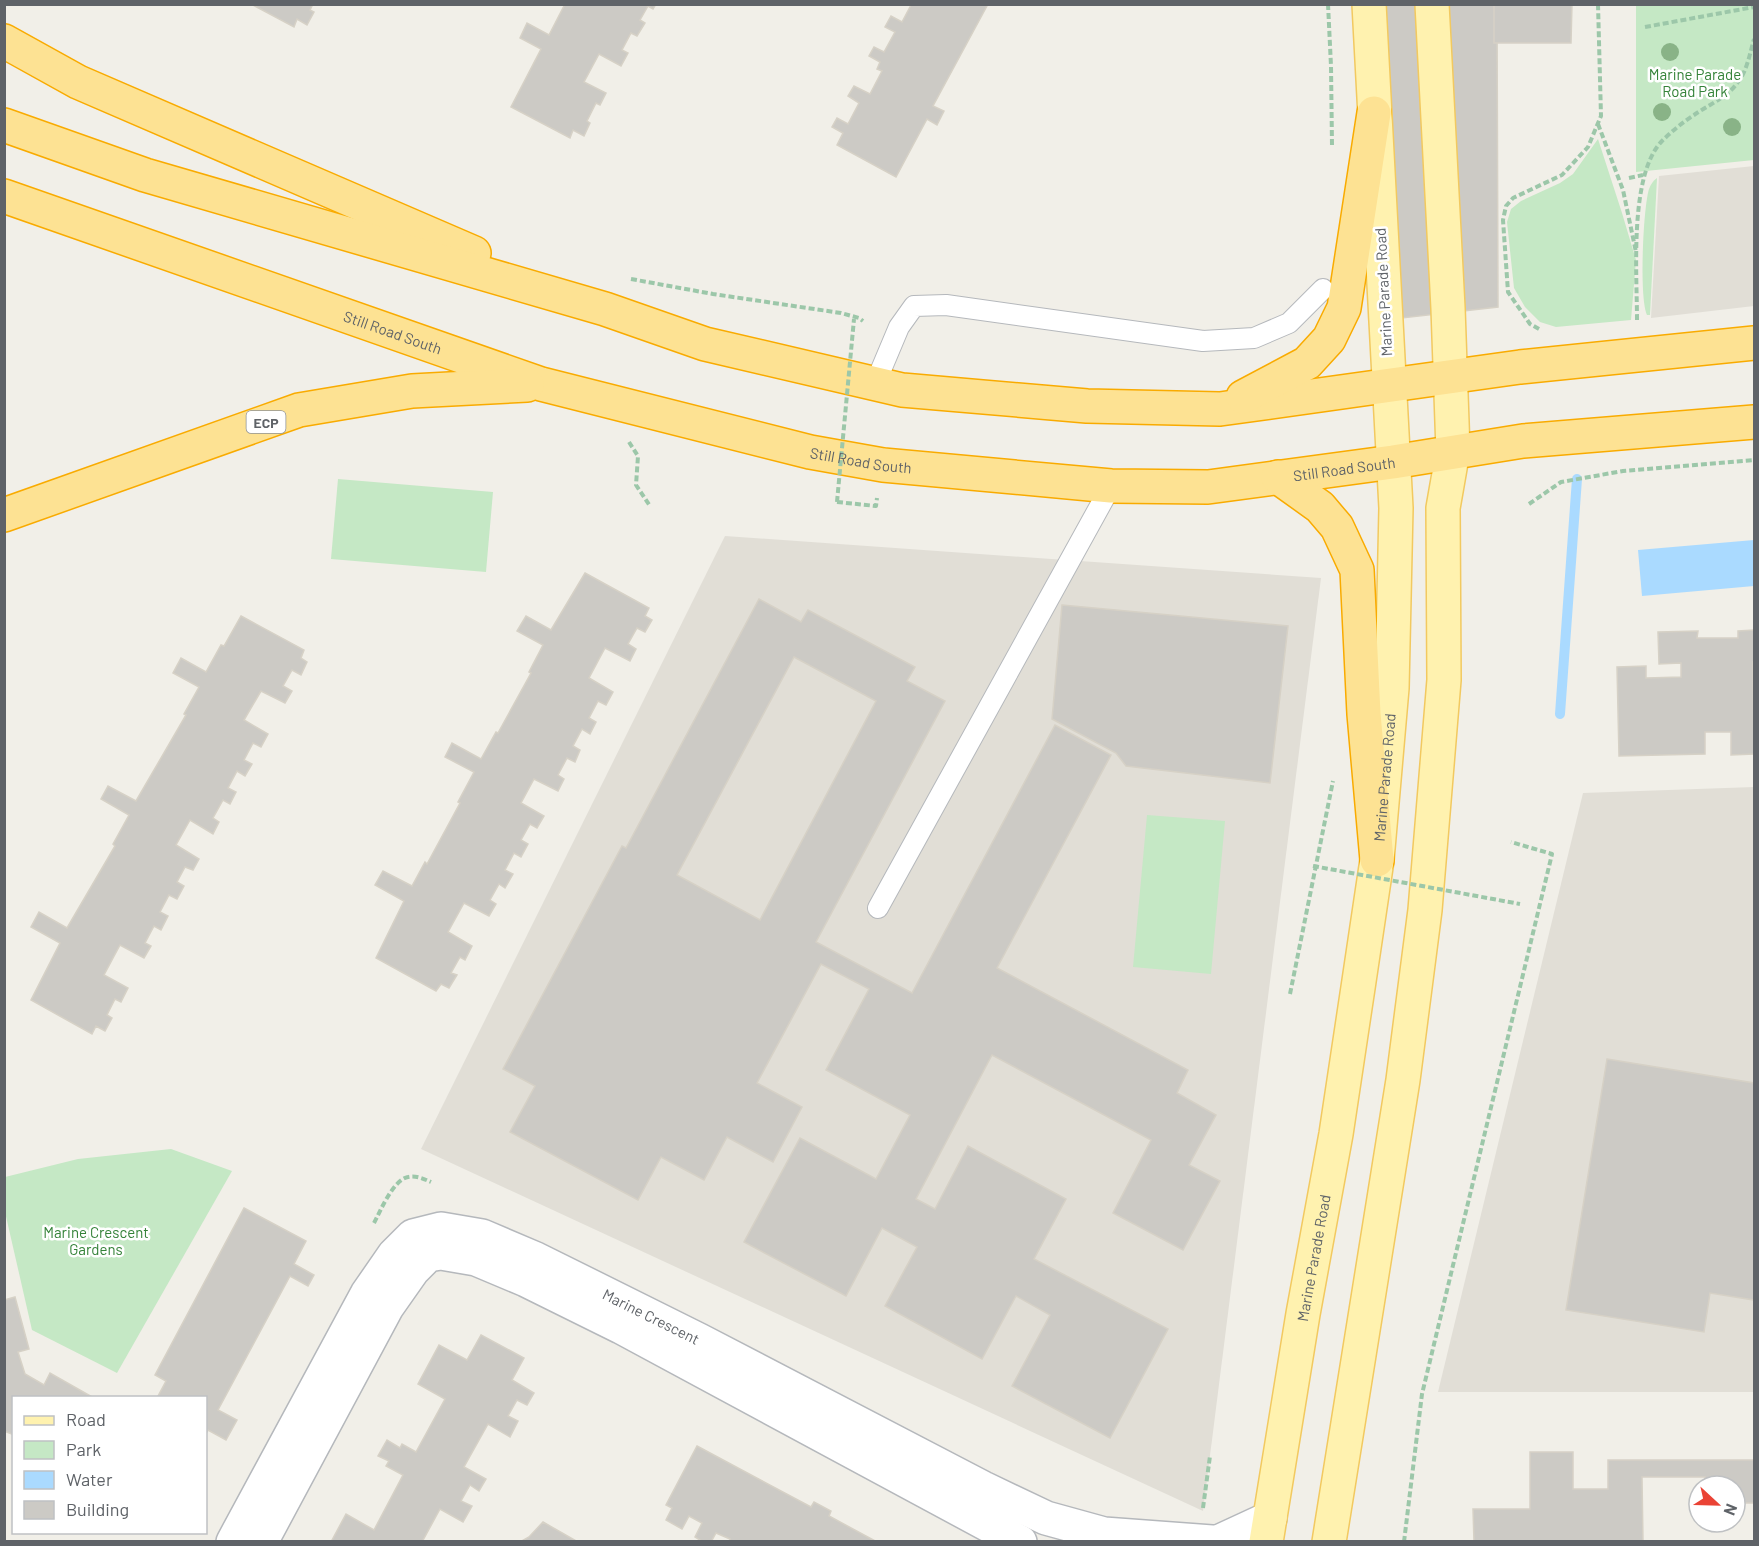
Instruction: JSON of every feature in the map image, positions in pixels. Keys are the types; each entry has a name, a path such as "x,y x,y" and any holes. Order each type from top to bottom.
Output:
{"highway":[{"path":"4,41 78,82 608,310"},
{"path":"1220,409 1307,363 1329,339 1344,308 1374,113"},
{"path":"4,125 145,175 608,310 705,344 902,390 1087,406 1220,409 1520,367 1755,343"},
{"name":"Still Road South","path":"4,196 541,384 821,454 883,465 1111,486 1208,487 1393,462 1523,441 1755,422"},
{"name":"ECP","path":"4,515 299,410 412,391 541,384"},
{"path":"1278,477 1320,507 1337,527 1357,570 1364,714 1377,860"}],"main road":[{"name":"Marine Parade Road","path":"1268,1530 1303,1314 1336,1134 1377,860 1392,688 1396,508 1369,4"},
{"path":"1329,1542 1403,1080 1425,910 1444,680 1443,508 1453,451 1432,4"}],"street":[{"name":"Marine Crescent","path":"233,1542 367,1294 394,1255 413,1236 441,1229 482,1236 546,1264 1046,1518 1104,1534 1210,1541 1268,1530"},
{"name":"Marine Crescent","path":"261,1542 387,1306 413,1270 428,1256 441,1253 476,1259 621,1327 1020,1542"}],"lane":[{"path":"875,384 899,327 914,306 946,305 1203,341 1254,339 1289,323 1323,289"},
{"path":"878,908 1111,486"}],"path":[{"path":"1548,333 1530,324 1508,292 1503,220 1506,206 1513,198 1562,176 1588,147 1601,116 1598,4"},
{"path":"1645,27 1755,7"},
{"path":"1637,327 1640,197 1643,175 1649,160 1661,142 1738,82 1755,39"},
{"path":"1598,124 1623,190 1637,258"},
{"path":"1629,178 1643,175"},
{"path":"608,310 624,278 841,313 863,321"},
{"path":"837,502 854,319"},
{"path":"627,440 638,456 636,485 650,506"},
{"path":"1529,504 1561,482 1623,471 1755,460"},
{"path":"1290,994 1334,778"},
{"path":"1404,1542 1422,1394 1552,854 1511,842"},
{"path":"1313,867 1520,904"},
{"path":"1210,1456 1210,1541"}],"shaded area":[{"path":"1754,166 1754,306 1651,318 1659,176"},
{"path":"725,536 1321,578 1203,1511 421,1149"},
{"path":"1754,787 1754,1392 1438,1392 1583,793"}],"green space":[{"name":"Marine Parade Road Park","path":"1636,5 1754,5 1754,160 1636,172"},
{"path":"1598,139 1636,260 1631,320 1556,327 1540,322 1525,307 1514,288 1507,222 1511,209 1521,201 1560,183 1573,174"},
{"path":"1657,178 1650,315 1647,315 1643,291 1644,233 1649,189"},
{"path":"338,479 493,492 486,572 331,559"},
{"path":"1147,815 1225,821 1211,974 1133,967"},
{"name":"Marine Crescent Gardens","path":"171,1149 232,1171 117,1373 32,1330 5,1212 5,1177 78,1159"}],"water":[{"path":"1754,540 1754,586 1642,596 1638,550"}],"building":[{"path":"251,4 313,4 310,10 314,12 307,25 297,19 294,27"},
{"path":"565,4 656,4 653,9 648,6 640,20 645,23 637,36 631,33 622,50 628,53 621,66 599,54 584,82 606,93 600,105 596,103 587,121 590,123 584,136 573,130 570,138 511,107 541,49 520,38 527,23 549,35"},
{"path":"909,4 988,4 933,106 944,111 937,125 927,119 896,177 837,145 843,133 832,127 837,118 848,124 859,103 848,96 854,86 870,94 882,71 877,69 880,62 869,56 874,47 884,52 895,32 885,27 891,16 902,22 911,5"},
{"path":"1383,4 1497,4 1498,307 1393,319"},
{"path":"1494,4 1572,4 1571,43 1494,43"},
{"path":"585,573 649,608 645,616 652,620 645,632 637,628 628,644 636,649 630,661 605,648 589,678 613,692 606,705 598,701 589,718 596,722 590,734 582,729 573,746 580,750 575,762 567,758 558,775 564,779 558,791 534,779 521,803 544,816 537,828 530,824 521,840 528,844 521,857 514,853 505,870 513,874 505,888 499,884 490,900 496,904 489,916 464,903 448,932 472,946 465,960 460,957 451,973 457,975 449,988 441,984 436,991 376,958 404,901 375,885 383,871 412,886 425,862 427,864 474,772 445,757 452,743 481,759 531,673 529,672 543,645 517,631 526,616 551,630"},
{"path":"759,599 801,622 808,610 915,667 907,681 945,701 816,942 912,993 1055,725 1111,755 997,968 1188,1070 1177,1093 1216,1115 1189,1165 1220,1181 1183,1250 1113,1213 1151,1140 992,1055 916,1199 935,1209 968,1146 1066,1199 1034,1259 1168,1329 1110,1438 1012,1386 1050,1315 1016,1296 982,1359 885,1306 917,1247 882,1228 846,1296 744,1242 800,1138 876,1179 910,1115 826,1070 869,989 821,964 757,1083 802,1107 773,1162 727,1137 704,1180 661,1157 638,1200 510,1132 535,1086 503,1069 622,846 626,848","holes":["794,657 876,701 760,920 677,875"]},
{"path":"1062,605 1288,626 1270,783 1126,766 1116,753 1052,719"},
{"path":"241,616 304,650 301,658 307,662 301,675 292,670 283,686 292,691 285,703 261,691 244,720 268,734 261,747 253,743 244,760 252,764 245,776 237,771 228,788 236,792 230,804 223,800 213,818 219,822 213,834 190,820 176,845 199,859 193,870 185,867 177,882 184,886 177,899 169,895 160,912 168,916 161,930 154,926 145,943 151,946 144,958 120,945 104,975 128,988 121,1002 115,999 107,1015 112,1018 105,1031 96,1026 92,1034 31,1000 60,943 31,927 39,912 67,928 115,846 113,844 129,815 101,799 108,786 136,801 186,715 184,714 199,687 173,673 181,658 206,672"},
{"path":"1754,630 1754,754 1731,755 1731,732 1705,732 1705,754 1619,756 1617,667 1646,666 1646,678 1681,677 1681,663 1659,664 1658,632 1698,631 1697,638 1738,638 1738,631"},
{"path":"1607,1059 1754,1083 1754,1300 1710,1293 1704,1332 1566,1310"},
{"path":"244,1208 306,1241 294,1264 314,1275 308,1286 290,1276 218,1410 237,1420 226,1440 208,1430 207,1432 207,1396 158,1396 166,1381 155,1375"},
{"path":"15,1297 29,1349 18,1352 25,1374 44,1385 50,1373 90,1396 12,1396 12,1434 4,1431 4,1300"},
{"path":"481,1335 524,1358 512,1380 534,1393 527,1405 517,1400 508,1416 518,1421 510,1437 488,1424 464,1467 486,1479 479,1491 470,1485 461,1501 472,1506 463,1522 440,1509 422,1542 331,1542 346,1514 374,1530 403,1475 386,1466 389,1461 378,1456 387,1440 400,1448 402,1444 416,1452 445,1399 418,1384 439,1345 467,1360"},
{"path":"697,1446 811,1507 814,1502 831,1511 829,1516 877,1542 729,1542 730,1539 716,1533 711,1542 703,1542 695,1537 702,1523 689,1516 682,1529 666,1520 672,1508 666,1505"},
{"path":"1530,1452 1573,1452 1573,1489 1608,1489 1608,1460 1754,1460 1754,1503 1747,1503 1747,1474 1642,1477 1643,1542 1474,1542 1473,1509 1530,1509"},
{"path":"543,1522 578,1542 520,1542 529,1537"}],"waterway":[{"path":"1560,714 1577,479"}]}
